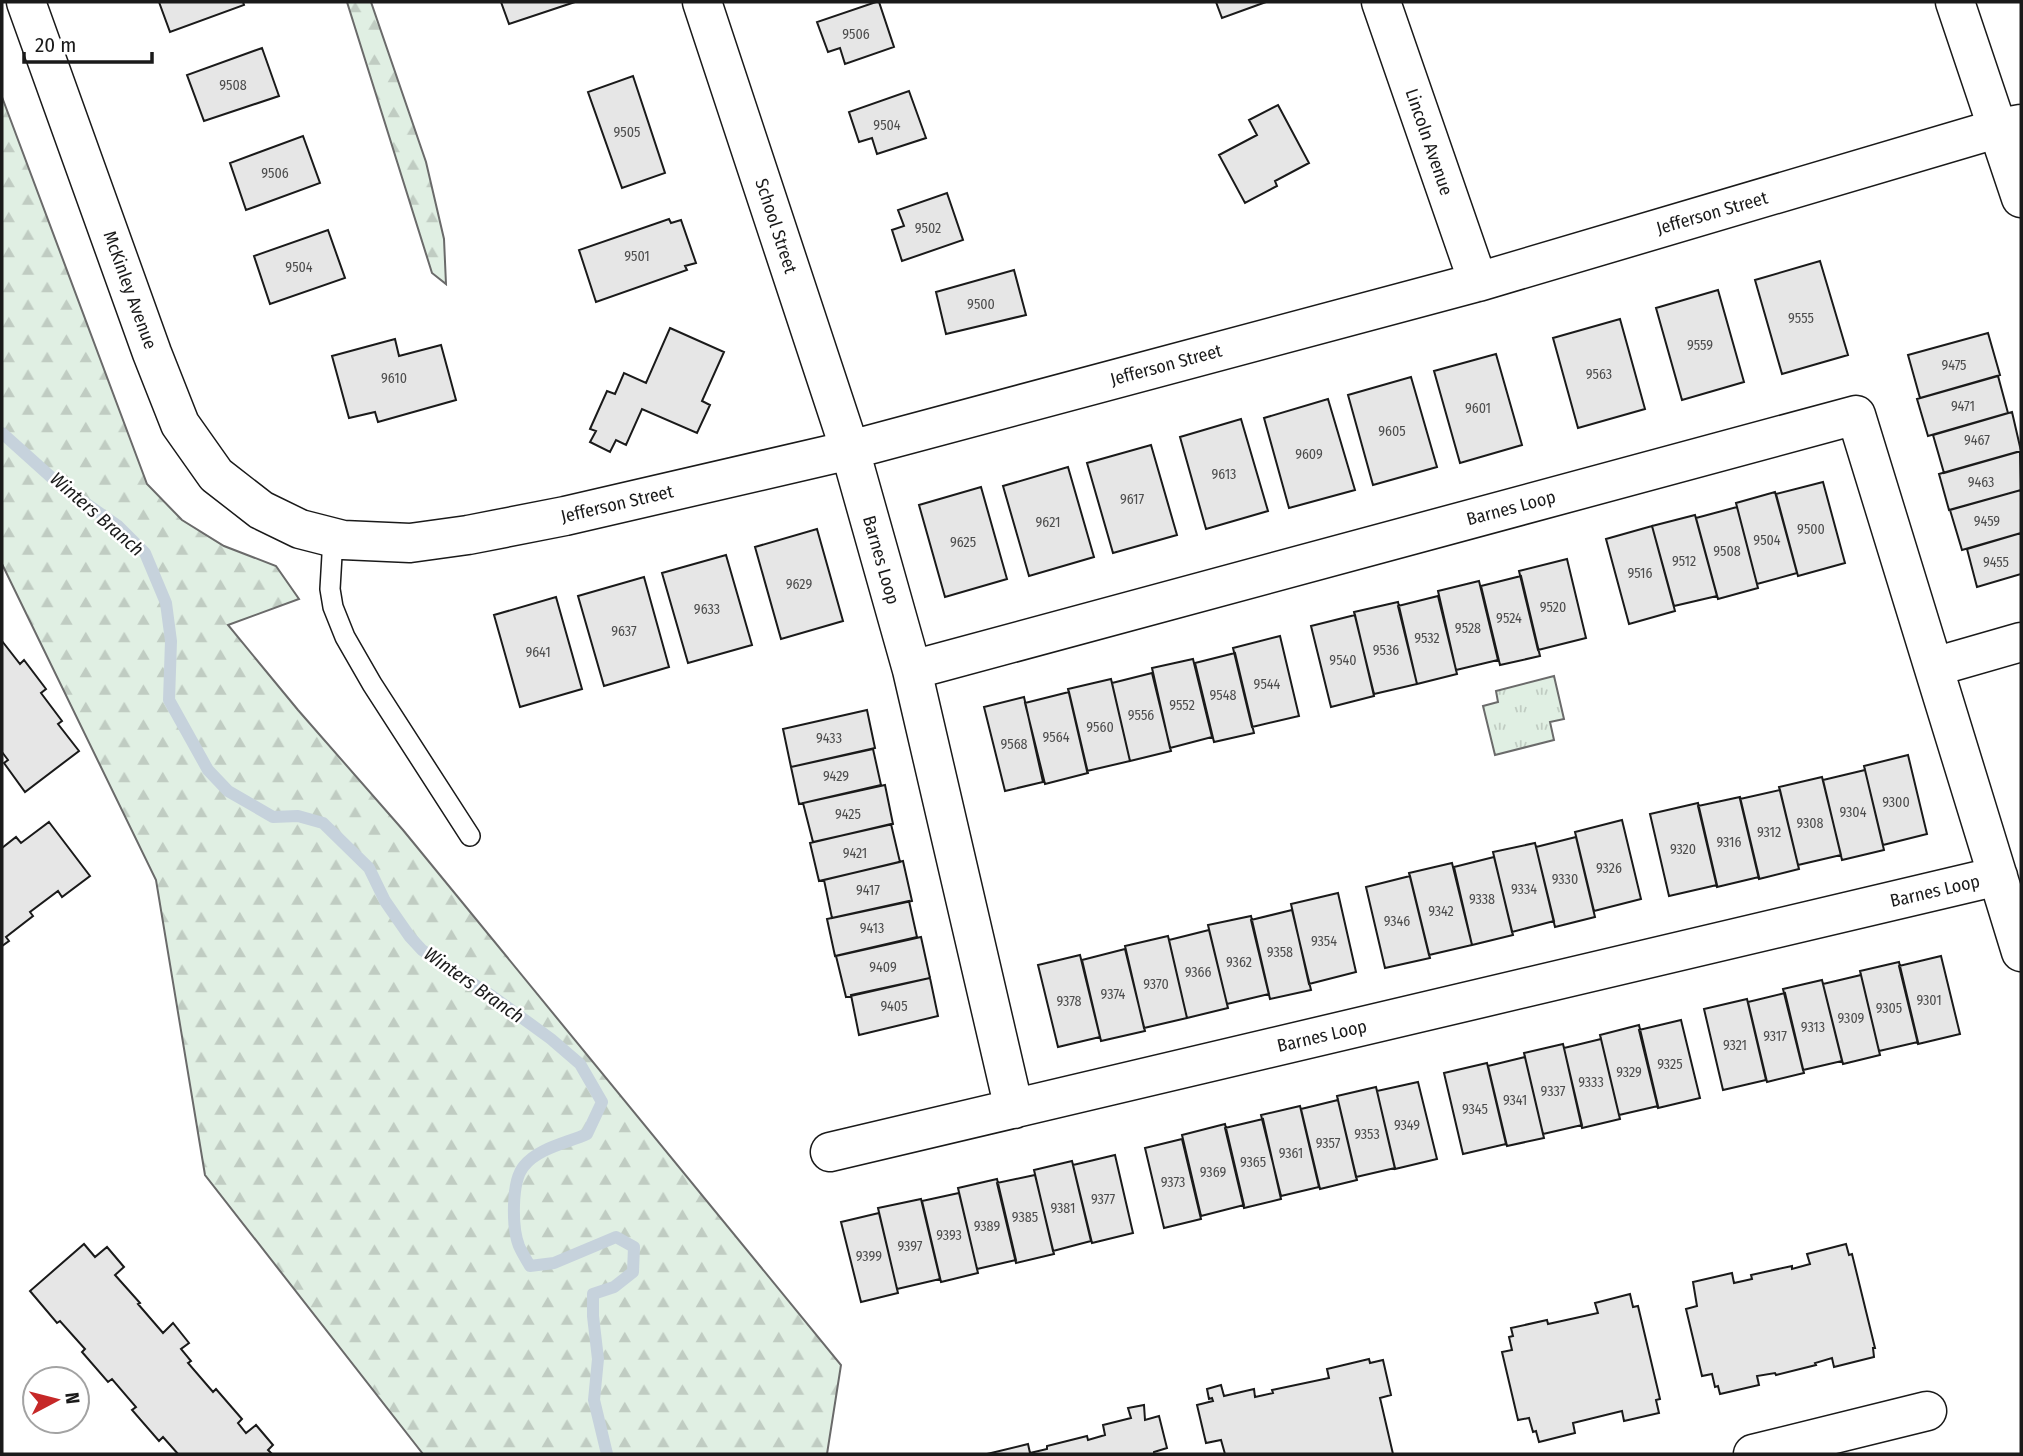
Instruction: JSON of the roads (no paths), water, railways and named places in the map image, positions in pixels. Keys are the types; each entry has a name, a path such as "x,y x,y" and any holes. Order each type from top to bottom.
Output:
{"street":[{"name":"McKinley Avenue","path":"26,2 180,424 216,475 261,510 317,534"},
{"name":"School Street","path":"702,2 850,450"},
{"name":"Lincoln Avenue","path":"1381,2 1478,282"},
{"path":"1955,2 2010,126 2021,198"},
{"name":"Jefferson Street","path":"317,534 343,540 410,542 468,535 565,516 850,450 1478,282 2010,126"},
{"name":"Barnes Loop","path":"912,670 1856,415 2021,952"},
{"name":"Barnes Loop","path":"850,450 912,670 1014,1109"},
{"path":"1934,667 2021,642"},
{"name":"Barnes Loop","path":"830,1152 1998,876"},
{"path":"1753,1454 1927,1411"}],"lane":[{"path":"317,534 333,607 345,637 372,684 470,836"}],"waterway":[{"name":"Winters Branch","path":"2,433 61,486 118,526 145,553 166,603 171,641 169,700 208,770 228,791 273,817 298,816 323,823 369,868 385,901 422,950 492,996 580,1064 602,1102 587,1134 545,1150 524,1166 517,1182 514,1217 519,1246 530,1266 554,1263 616,1237 634,1247 633,1272 614,1287 593,1294 598,1359 594,1400 607,1454"}]}
